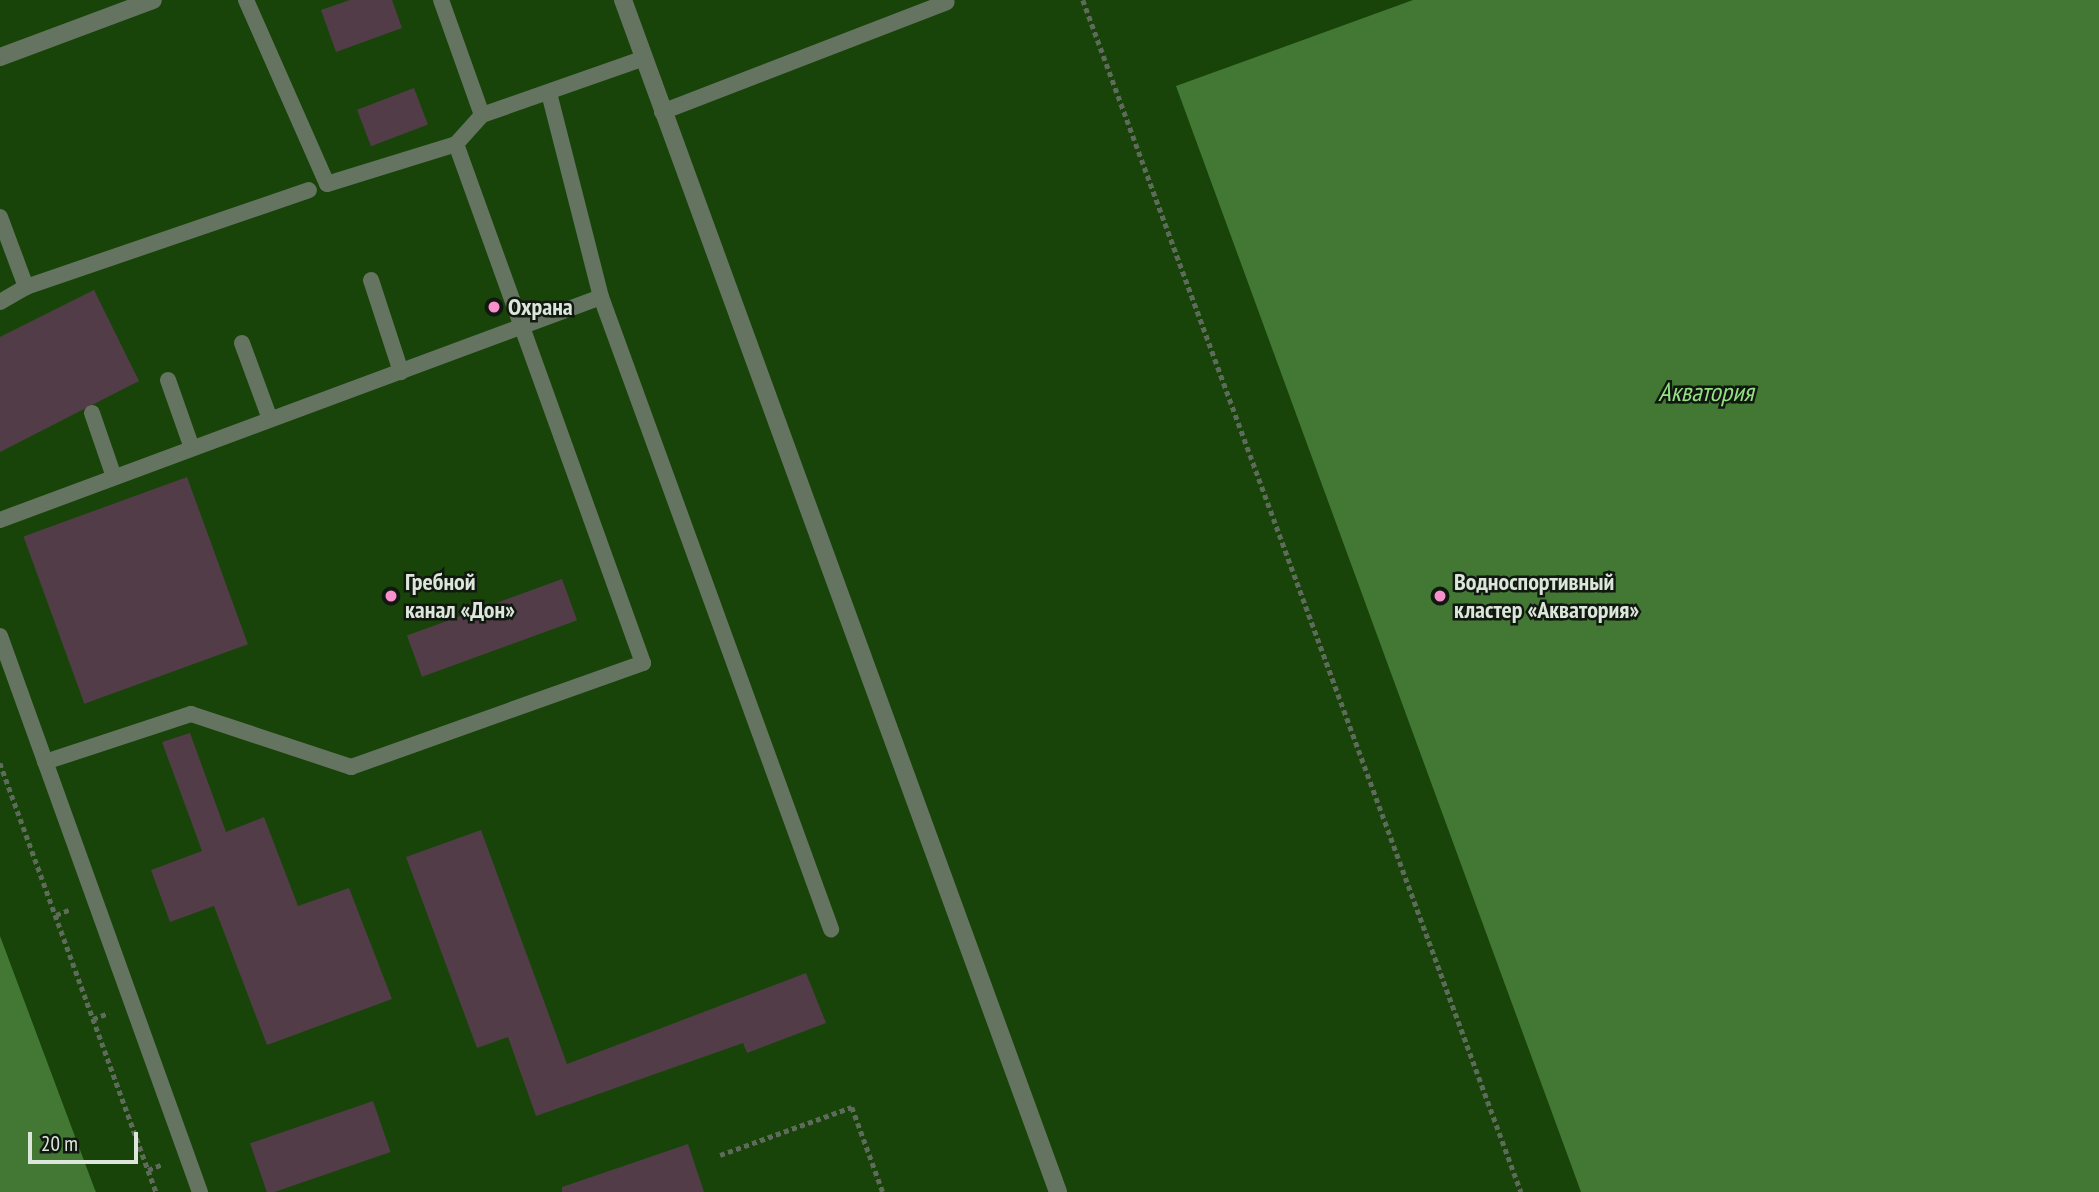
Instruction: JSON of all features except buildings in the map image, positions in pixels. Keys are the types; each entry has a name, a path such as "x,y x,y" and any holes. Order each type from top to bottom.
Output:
{"street":[{"path":"0,57 153,0"},
{"path":"623,0 642,59 1058,1192"}],"lane":[{"path":"246,0 327,184 456,144 482,115 642,59"},
{"path":"441,0 482,115"},
{"path":"662,112 915,7 947,2"},
{"path":"549,93 601,297 831,929"},
{"path":"46,762 191,714 351,767 643,663 456,144"},
{"path":"0,302 26,287 309,190"},
{"path":"0,217 26,287"},
{"path":"371,280 401,372"},
{"path":"0,520 601,297"},
{"path":"242,343 270,419"},
{"path":"168,380 192,448"},
{"path":"92,413 114,477"},
{"path":"0,636 200,1192"}],"path":[{"path":"1083,0 1521,1192"},
{"path":"0,763 156,1192"},
{"path":"720,1155 852,1107 883,1192"}],"shaded area":[{"name":"Водноспортивный кластер «Акватория»","path":"0,0 2099,0 2099,1192 0,1192"}],"water":[{"name":"Акватория","path":"1413,0 2099,0 2099,1192 1581,1192 1176,86"},
{"path":"0,936 95,1190 96,1192 0,1192"}],"place":[{"name":"Охрана","path":"494,307"},
{"name":"Гребной канал «Дон»","path":"391,596"},
{"name":"Водноспортивный кластер «Акватория»","path":"1440,596"}]}
